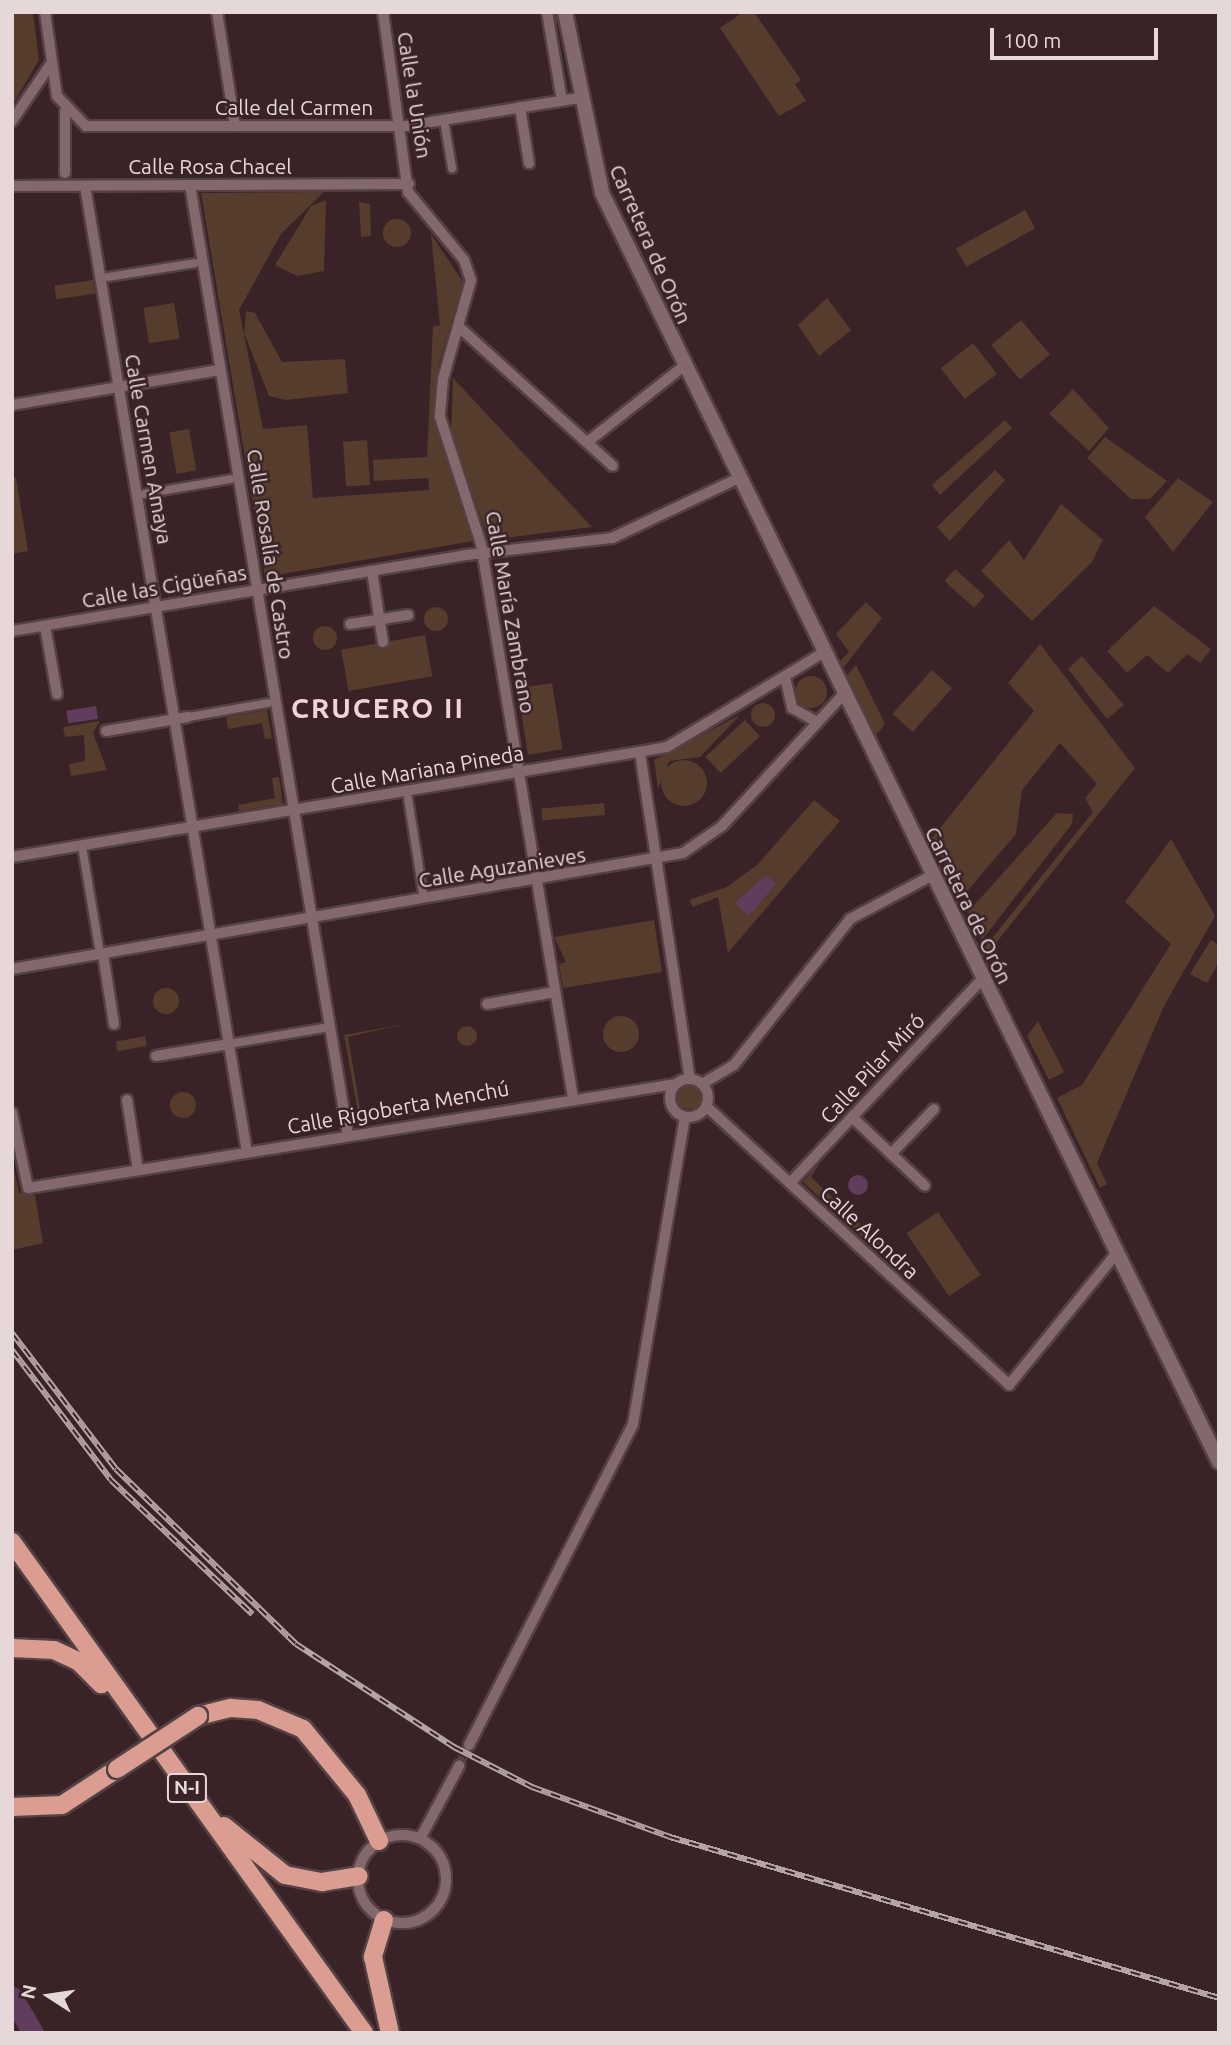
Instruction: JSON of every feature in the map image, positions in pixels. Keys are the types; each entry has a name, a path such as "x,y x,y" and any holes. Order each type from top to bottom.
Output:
{"highway":[{"name":"N-I","path":"12,1542 134,1716 364,2033"},
{"path":"12,1648 54,1650 78,1661 134,1716"},
{"path":"12,1807 62,1805 198,1716 231,1708 258,1710 303,1729 358,1795 379,1841"},
{"path":"199,1803 285,1875 322,1882 359,1876"},
{"path":"384,1920 373,1957 390,2033"}],"street":[{"path":"45,12 50,65 67,113 65,173"},
{"path":"217,12 235,126"},
{"name":"Calle la Unión","path":"383,12 409,184"},
{"path":"547,12 562,101"},
{"name":"Carretera de Orón","path":"565,12 579,98 602,193 931,876 1219,1462"},
{"path":"12,121 50,65"},
{"name":"Calle del Carmen","path":"67,113 86,126 401,126 579,98"},
{"path":"520,107 529,163"},
{"path":"445,126 452,168"},
{"name":"Calle Rosa Chacel","path":"12,186 409,184"},
{"name":"Calle María Zambrano","path":"409,184 412,200 469,271 471,292 443,379 440,417 482,553 573,1098"},
{"name":"Calle Carmen Amaya","path":"85,186 157,607 182,718 194,827 247,1152"},
{"name":"Calle Rosalía de Castro","path":"190,186 348,1135"},
{"path":"108,277 195,263"},
{"path":"459,327 554,416 590,440 613,466"},
{"path":"590,440 684,366"},
{"path":"12,405 220,370"},
{"name":"Calle las Cigüeñas","path":"12,631 482,553 621,535 739,478"},
{"path":"144,494 231,480"},
{"path":"372,571 383,642"},
{"path":"350,624 408,615"},
{"path":"46,626 57,694"},
{"name":"Calle Mariana Pineda","path":"12,857 640,753 679,743 824,653"},
{"path":"785,677 792,708 817,722"},
{"name":"Calle Aguzanieves","path":"12,969 101,951 212,936 659,860 716,832 843,695"},
{"path":"106,731 268,703"},
{"path":"640,753 659,860 690,1079"},
{"path":"408,798 424,893"},
{"path":"83,852 114,1024"},
{"path":"702,1084 734,1065 850,919 931,876"},
{"name":"Calle Pilar Miró","path":"790,1183 856,1121 982,979"},
{"path":"487,1004 555,992"},
{"path":"156,1056 330,1027"},
{"path":"685,1116 671,1106 670,1083 690,1079 702,1084"},
{"name":"Calle Rigoberta Menchú","path":"12,1114 26,1187 670,1083"},
{"path":"685,1116 706,1106 702,1084"},
{"path":"127,1100 138,1170"},
{"name":"Calle Alondra","path":"706,1106 1009,1385 1116,1254"},
{"path":"891,1154 934,1109"},
{"path":"469,1745 633,1424 685,1116"},
{"name":"Calle Pilar Miró","path":"856,1121 925,1186"},
{"path":"421,1837 459,1766"},
{"path":"395,1834 421,1837 440,1855 446,1877 441,1896 414,1923 384,1920 362,1897 359,1876 379,1841 395,1834"}],"shaded area":[{"path":"12,12 33,12 39,60 12,106"},
{"path":"552,12 557,12 557,90 552,90"},
{"path":"743,12 754,12 801,80 795,84 806,101 779,116 720,28"},
{"path":"324,192 281,234 239,310 263,429 307,425 313,498 429,490 428,478 374,481 373,460 427,457 433,327 440,325 431,234 463,282 438,367 433,418 473,541 265,577 201,193"},
{"path":"326,200 324,271 297,276 275,265 311,206"},
{"path":"359,202 370,204 371,236 361,237"},
{"path":"1025,210 1035,228 966,267 956,248"},
{"path":"397,219 407,223 411,233 407,243 397,247 387,243 383,233 387,223"},
{"path":"93,280 95,294 56,299 54,285"},
{"path":"827,298 851,330 819,356 798,325"},
{"path":"174,303 180,339 149,343 143,308"},
{"path":"246,311 255,313 282,362 345,359 348,393 286,400 269,396 244,333"},
{"path":"1021,320 1050,354 1020,380 991,345"},
{"path":"973,343 997,374 965,399 941,368"},
{"path":"453,378 592,527 489,540 451,433"},
{"path":"1073,389 1109,428 1089,451 1049,414"},
{"path":"1005,420 1012,428 940,495 932,485"},
{"path":"189,429 196,470 177,474 169,432"},
{"path":"1105,437 1167,481 1150,499 1131,499 1087,458"},
{"path":"367,440 370,485 346,487 343,442"},
{"path":"995,470 1005,480 950,541 937,527"},
{"path":"16,477 28,551 12,554 12,478"},
{"path":"1178,478 1213,502 1173,552 1145,517"},
{"path":"1061,504 1103,540 1092,562 1032,621 981,571 1009,540 1024,560"},
{"path":"955,569 985,596 974,608 944,581"},
{"path":"866,602 882,618 844,667 840,661 849,652 836,634"},
{"path":"1154,606 1211,649 1200,663 1187,654 1168,673 1147,655 1127,673 1107,651"},
{"path":"431,607 441,607 448,614 448,624 441,631 431,631 424,624 424,614"},
{"path":"320,626 330,626 337,633 337,643 330,650 320,650 313,643 313,633"},
{"path":"425,635 432,676 349,691 341,650"},
{"path":"1040,644 1135,768 988,953 985,947 1093,812 1085,798 1097,784 1060,743 1022,790 1016,834 962,897 932,838 1034,711 1008,683"},
{"path":"1082,656 1124,705 1107,719 1068,669"},
{"path":"856,665 885,724 876,735 847,675"},
{"path":"932,670 952,688 913,732 893,714"},
{"path":"811,676 822,681 827,692 822,703 811,708 800,703 795,692 800,681"},
{"path":"552,683 562,749 528,755 517,688"},
{"path":"763,703 771,707 775,715 771,723 763,727 755,723 751,715 755,707"},
{"path":"96,706 98,719 68,724 66,711"},
{"path":"267,710 272,738 265,739 262,723 228,729 226,717"},
{"path":"740,715 700,757 669,761 658,789 654,760"},
{"path":"745,720 760,736 721,773 706,757"},
{"path":"100,721 93,733 107,770 71,776 69,764 85,761 84,735 65,737 63,727"},
{"path":"684,760 700,767 707,783 700,799 684,806 668,799 661,783 668,767"},
{"path":"279,777 283,804 239,811 238,805 275,798 272,778"},
{"path":"814,800 840,821 728,953 718,897 693,907 689,900 727,887 758,864"},
{"path":"604,803 605,815 542,820 541,808"},
{"path":"1057,813 1073,814 1072,824 982,940 968,912"},
{"path":"1171,839 1215,916 1164,1006 1097,1163 1107,1184 1100,1188 1057,1098 1082,1085 1171,944 1125,902"},
{"path":"766,875 776,884 749,916 735,903"},
{"path":"654,920 662,972 563,988 559,964 566,962 554,937"},
{"path":"1211,940 1219,945 1219,962 1207,983 1190,974"},
{"path":"166,988 175,992 179,1001 175,1010 166,1014 157,1010 153,1001 157,992"},
{"path":"621,1016 634,1021 639,1034 634,1047 621,1052 608,1047 603,1034 608,1021"},
{"path":"1038,1021 1064,1072 1049,1080 1027,1036"},
{"path":"405,1024 348,1037 362,1119 443,1109 360,1124 344,1035"},
{"path":"467,1026 474,1029 477,1036 474,1043 467,1046 460,1043 457,1036 460,1029"},
{"path":"145,1036 147,1046 117,1052 116,1042"},
{"path":"689,1083 698,1087 702,1096 698,1105 689,1109 680,1105 676,1096 680,1087"},
{"path":"183,1092 192,1096 196,1105 192,1114 183,1118 174,1114 170,1105 174,1096"},
{"path":"12,1159 19,1193 35,1195 43,1243 12,1250"},
{"path":"820,1163 811,1177 883,1246 879,1252 803,1182"},
{"path":"858,1175 865,1178 868,1185 865,1192 858,1195 851,1192 848,1185 851,1178"},
{"path":"938,1212 980,1275 949,1296 906,1233"}],"waterway":[{"path":"12,1997 33,2033"}],"tunnel":[{"path":"459,1766 469,1745"}],"railway":[{"path":"12,1333 116,1469 296,1644 454,1747 532,1787 670,1837 1219,1998"},
{"path":"12,1350 111,1480 252,1614"}],"district":[{"name":"CRUCERO II","path":"378,708"}]}
